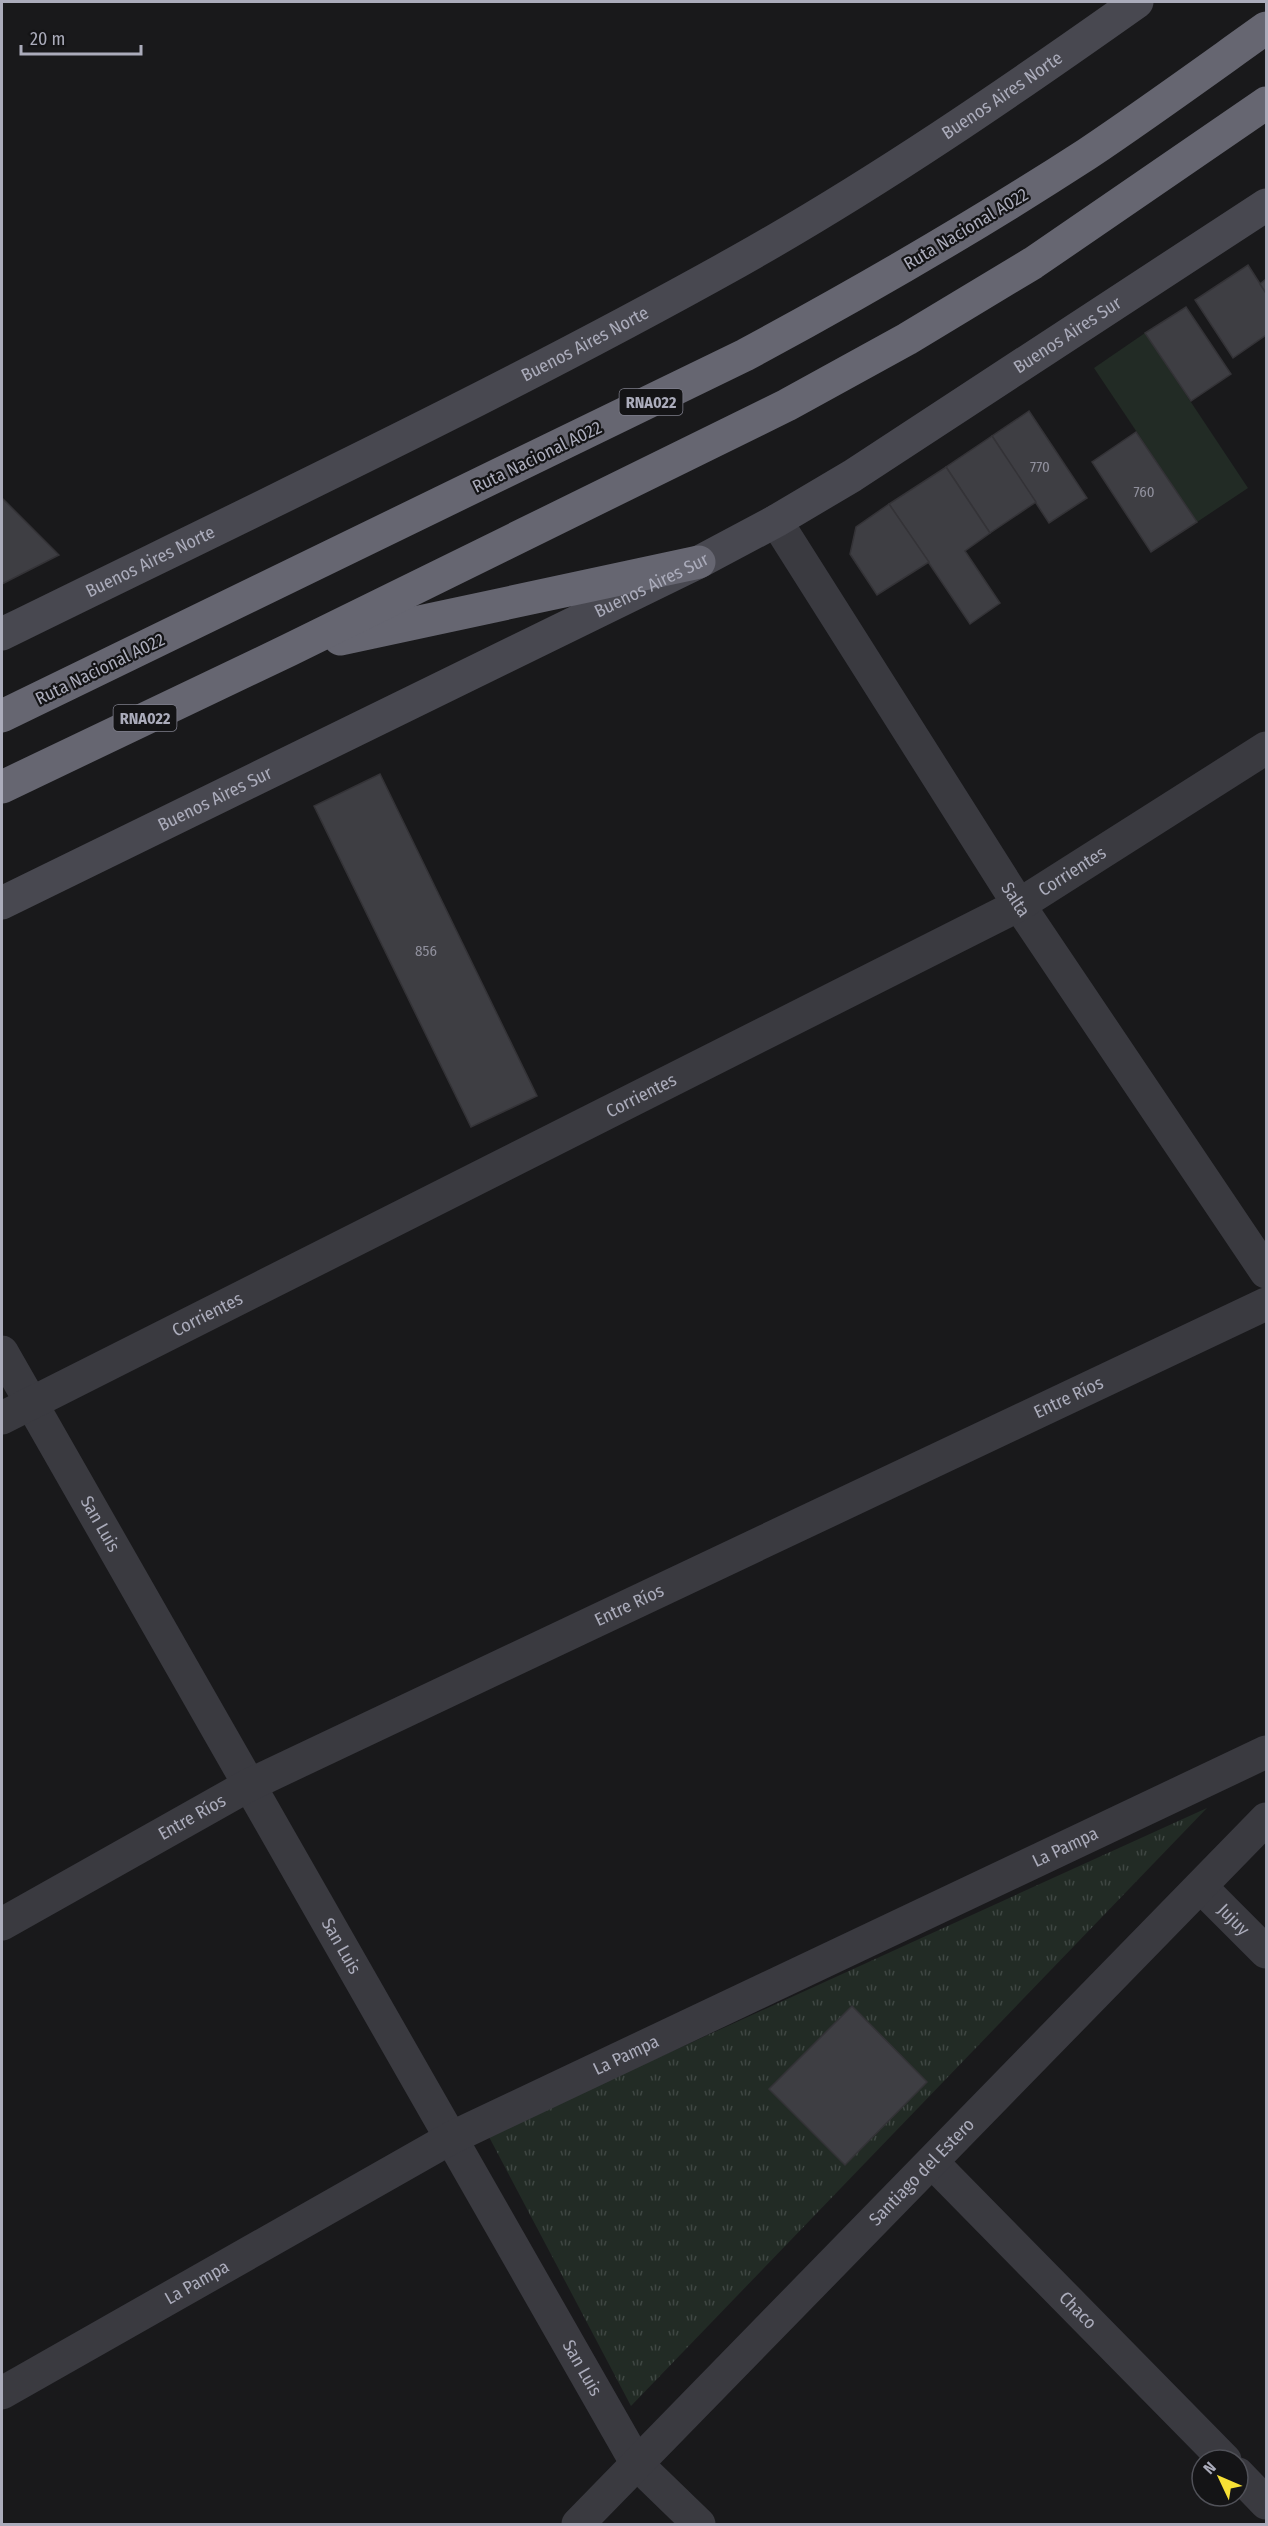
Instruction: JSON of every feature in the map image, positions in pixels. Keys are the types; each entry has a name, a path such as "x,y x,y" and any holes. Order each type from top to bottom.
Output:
{"highway":[{"name":"Ruta Nacional A022","path":"2,716 735,361 852,298 968,229 1088,153 1266,28"},
{"name":"RNA022","path":"2,787 289,650 787,405 907,339 1033,263 1266,103"},
{"path":"289,650 699,562"}],"main road":[{"name":"Buenos Aires Norte","path":"2,634 504,387 740,260 864,186 984,108 1137,2"},
{"name":"Buenos Aires Sur","path":"2,903 699,562 776,521 852,476 1266,205"}],"street":[{"name":"Salta","path":"776,521 1019,905 1266,1272"},
{"name":"Corrientes","path":"2,1418 1019,905 1266,748"},
{"name":"Entre Ríos","path":"2,1924 249,1785 1266,1304"},
{"name":"San Luis","path":"2,1352 637,2464 699,2524"},
{"name":"La Pampa","path":"2,2393 452,2138 1266,1752"},
{"name":"Santiago del Estero","path":"578,2524 1266,1819"},
{"name":"Jujuy","path":"1201,1887 1266,1952"},
{"name":"Chaco","path":"932,2162 1213,2448"},
{"path":"1250,2486 1266,2503"}],"green space":[{"path":"1145,333 1248,488 1197,522 1094,368"},
{"path":"1207,1808 631,2406 488,2135"}],"building":[{"path":"1248,265 1266,293 1266,335 1233,358 1195,300"},
{"path":"1266,279 1266,293 1260,284"},
{"path":"1186,307 1231,374 1191,401 1145,333"},
{"path":"1029,411 1087,498 1049,523 992,436"},
{"path":"1136,432 1197,522 1151,552 1092,462"},
{"path":"992,436 1036,502 990,533 946,467"},
{"path":"946,467 990,533 965,551 1000,603 970,624 889,504"},
{"path":"2,498 59,555 2,584"},
{"path":"889,504 929,562 877,595 850,554 856,527"},
{"path":"380,774 537,1096 471,1127 314,806"},
{"path":"852,2006 927,2082 845,2165 769,2089"}]}
